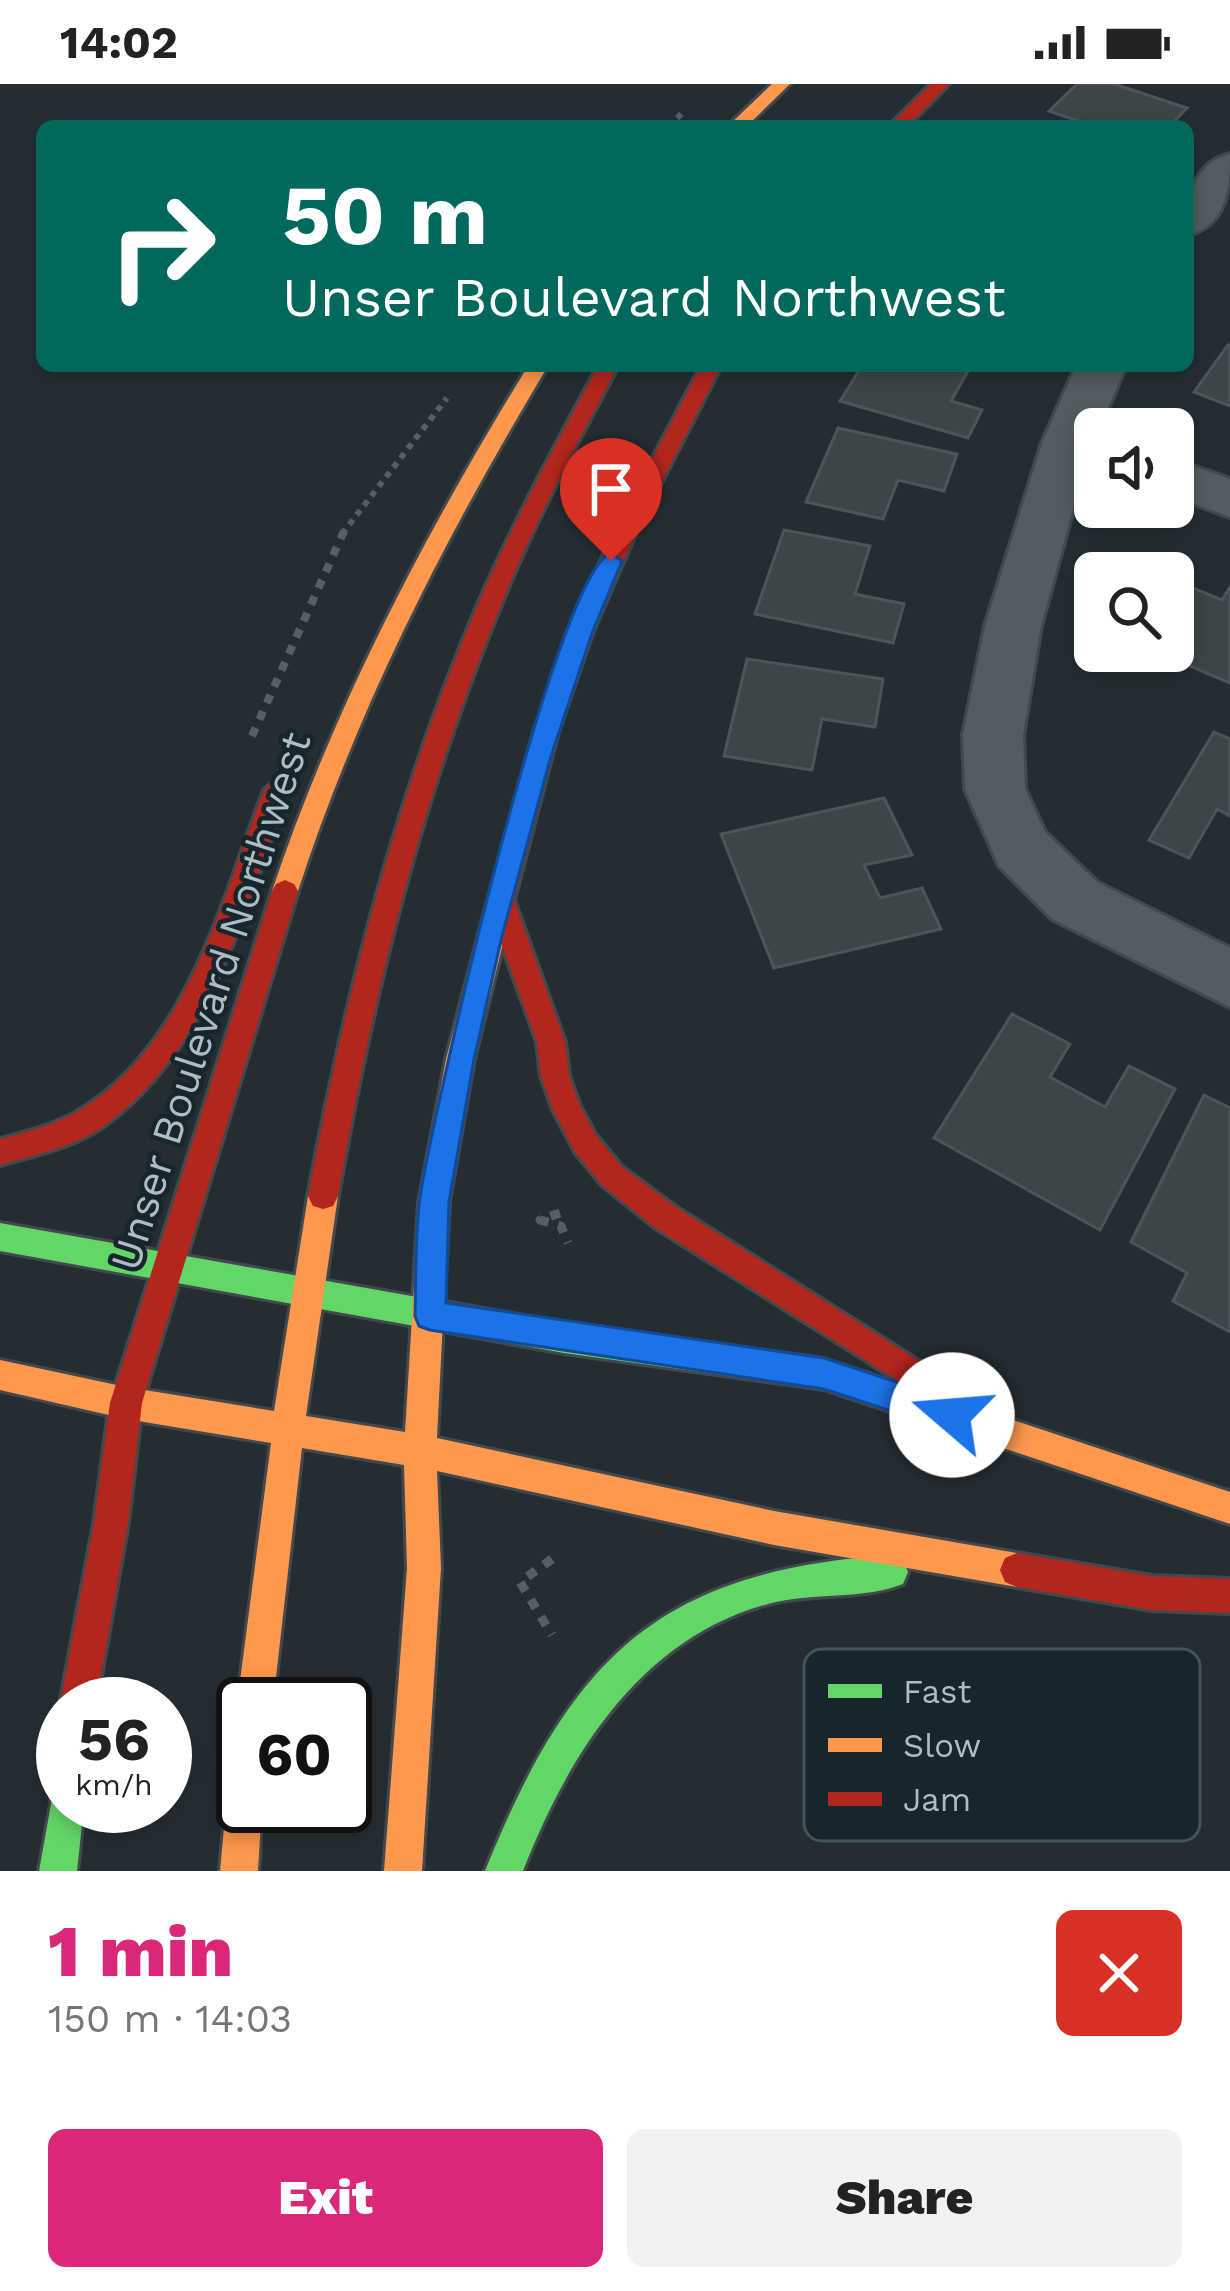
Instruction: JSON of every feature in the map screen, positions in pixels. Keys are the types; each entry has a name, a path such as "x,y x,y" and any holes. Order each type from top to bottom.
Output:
{"main road":[{"path":"744,120 782,84"},
{"path":"904,120 941,84"},
{"name":"Unser Boulevard Northwest","path":"83,1677 111,1522 126,1402 289,878 342,735 398,609 455,499 534,372"},
{"path":"258,1677 284,1428 304,1294 381,924 424,772 491,594 548,474 605,372"},
{"path":"403,1871 424,1568 420,1451 434,1202 460,1059 538,756 580,633 636,506 708,372"},
{"path":"413,517 455,499"},
{"path":"0,1152 94,1117 123,1093 182,1018 288,762"},
{"path":"499,895 551,1042 555,1076 567,1110 585,1143 612,1176 665,1217 994,1430"},
{"path":"0,1238 430,1316 824,1373 1230,1508"},
{"path":"0,1375 126,1402 420,1451 774,1528 1152,1593 1230,1596"},
{"path":"504,1871 519,1822 550,1759 597,1693 688,1620 745,1594 805,1580 982,1564"},
{"path":"58,1871 63,1833"},
{"path":"239,1871 242,1833"}],"street":[{"path":"1194,214 1227,174"},
{"path":"1091,408 1100,372"},
{"path":"1074,460 1039,530 1013,626 993,734 994,789 1022,848 1075,901 1230,979"},
{"path":"1194,484 1230,499"}],"path":[{"path":"244,754 336,541 459,383"},
{"path":"552,1559 520,1582 556,1643"}],"building":[{"path":"1077,84 1114,84 1187,108 1176,120 1075,120 1049,111"},
{"path":"1230,346 1230,406 1194,392"},
{"path":"858,372 968,372 951,401 982,410 968,438 840,401"},
{"path":"838,428 957,454 944,491 898,480 883,519 806,502"},
{"path":"784,530 870,546 855,594 904,604 893,643 755,614"},
{"path":"1230,587 1230,683 1194,668 1194,589 1222,600"},
{"path":"747,659 883,679 875,727 822,719 812,770 724,756"},
{"path":"1214,732 1230,739 1230,816 1217,809 1189,858 1149,840"},
{"path":"884,798 912,855 864,865 880,898 922,888 941,929 774,968 721,834"},
{"path":"1012,1014 1070,1044 1050,1077 1105,1107 1129,1066 1175,1089 1100,1230 934,1138"},
{"path":"1204,1095 1230,1108 1230,1332 1173,1301 1187,1273 1131,1242"}],"traffic: fast":[{"path":"0,1237 165,1267"},
{"path":"165,1267 564,1338 824,1374 916,1404"},
{"path":"504,1871 522,1824 570,1736 632,1661 714,1606 762,1589 810,1579 891,1572"},
{"path":"58,1871 63,1833"}],"traffic: slow":[{"path":"743,120 782,84"},
{"path":"285,891 363,686 428,555 534,372"},
{"path":"403,1871 424,1568 420,1451 434,1202 460,1059 500,904"},
{"path":"258,1677 297,1357 323,1196"},
{"path":"0,1375 126,1403"},
{"path":"126,1403 420,1451 774,1528 1017,1570"},
{"path":"916,1404 1230,1508"},
{"path":"239,1871 242,1833"}],"traffic: jam":[{"path":"904,120 941,84"},
{"path":"323,1196 357,1023 428,766 491,601 605,372"},
{"path":"500,904 568,664 626,530 708,372"},
{"path":"0,1152 84,1123 130,1086 160,1051 208,968 276,790"},
{"path":"83,1677 111,1523 126,1403 285,891"},
{"path":"499,895 551,1042 555,1076 567,1110 585,1143 612,1176 665,1217 927,1384"},
{"path":"1017,1570 1152,1593 1230,1596"}],"route":[{"path":"611,561 580,633 538,756 489,936 434,1202 430,1316 824,1373 952,1415"}]}
